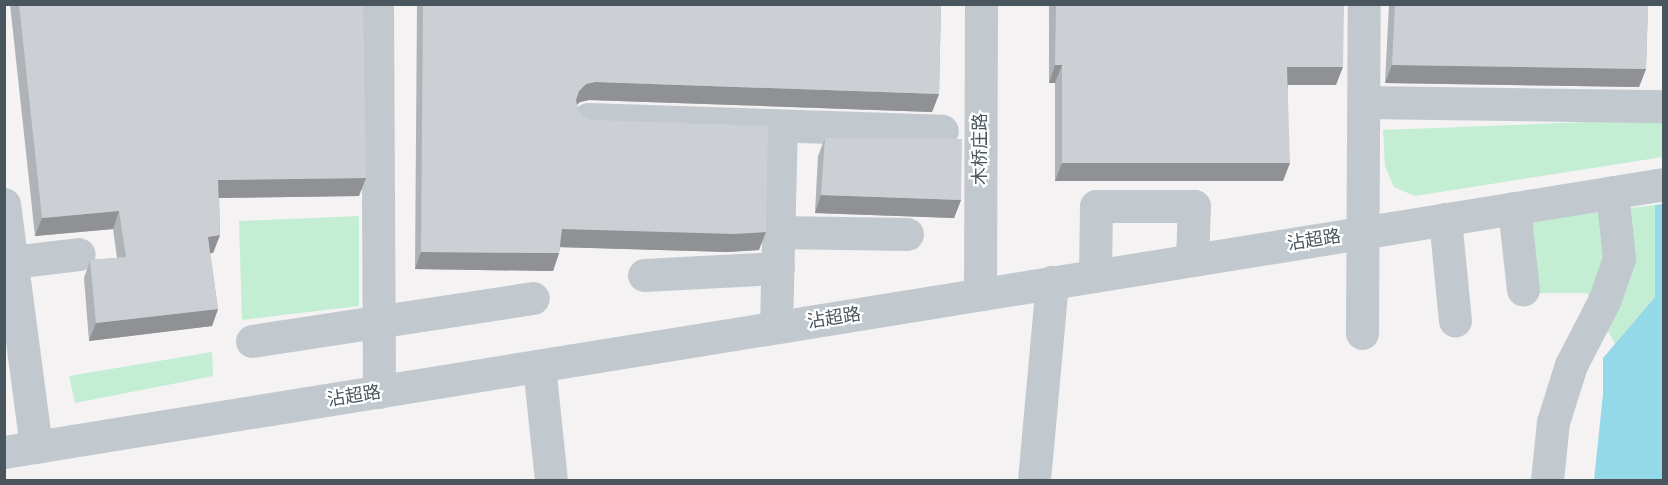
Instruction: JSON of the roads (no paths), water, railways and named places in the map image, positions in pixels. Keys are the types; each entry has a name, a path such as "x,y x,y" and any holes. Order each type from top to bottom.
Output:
{"street":[{"path":"377,4 379,392"},
{"name":"木桥庄路","path":"980,294 981,4"},
{"path":"1362,333 1365,232 1364,4"},
{"path":"1364,102 1664,106"},
{"path":"588,119 942,131"},
{"path":"776,327 781,126"},
{"name":"沾超路","path":"20,450 1664,184"},
{"path":"1547,480 1553,422 1571,364 1605,299 1619,258 1612,192"},
{"path":"4,204 12,262 20,450"},
{"path":"1095,276 1096,206 1194,206 1192,260"},
{"path":"1514,208 1523,290"},
{"path":"1445,219 1455,321"},
{"path":"778,232 907,234"},
{"path":"12,262 79,255"},
{"path":"644,274 778,268"},
{"path":"1034,480 1052,282"},
{"path":"252,341 532,298"},
{"path":"539,366 550,480"}],"water":[{"path":"1663,204 1663,480 1594,480 1603,394 1603,358 1655,297 1655,205"}]}
